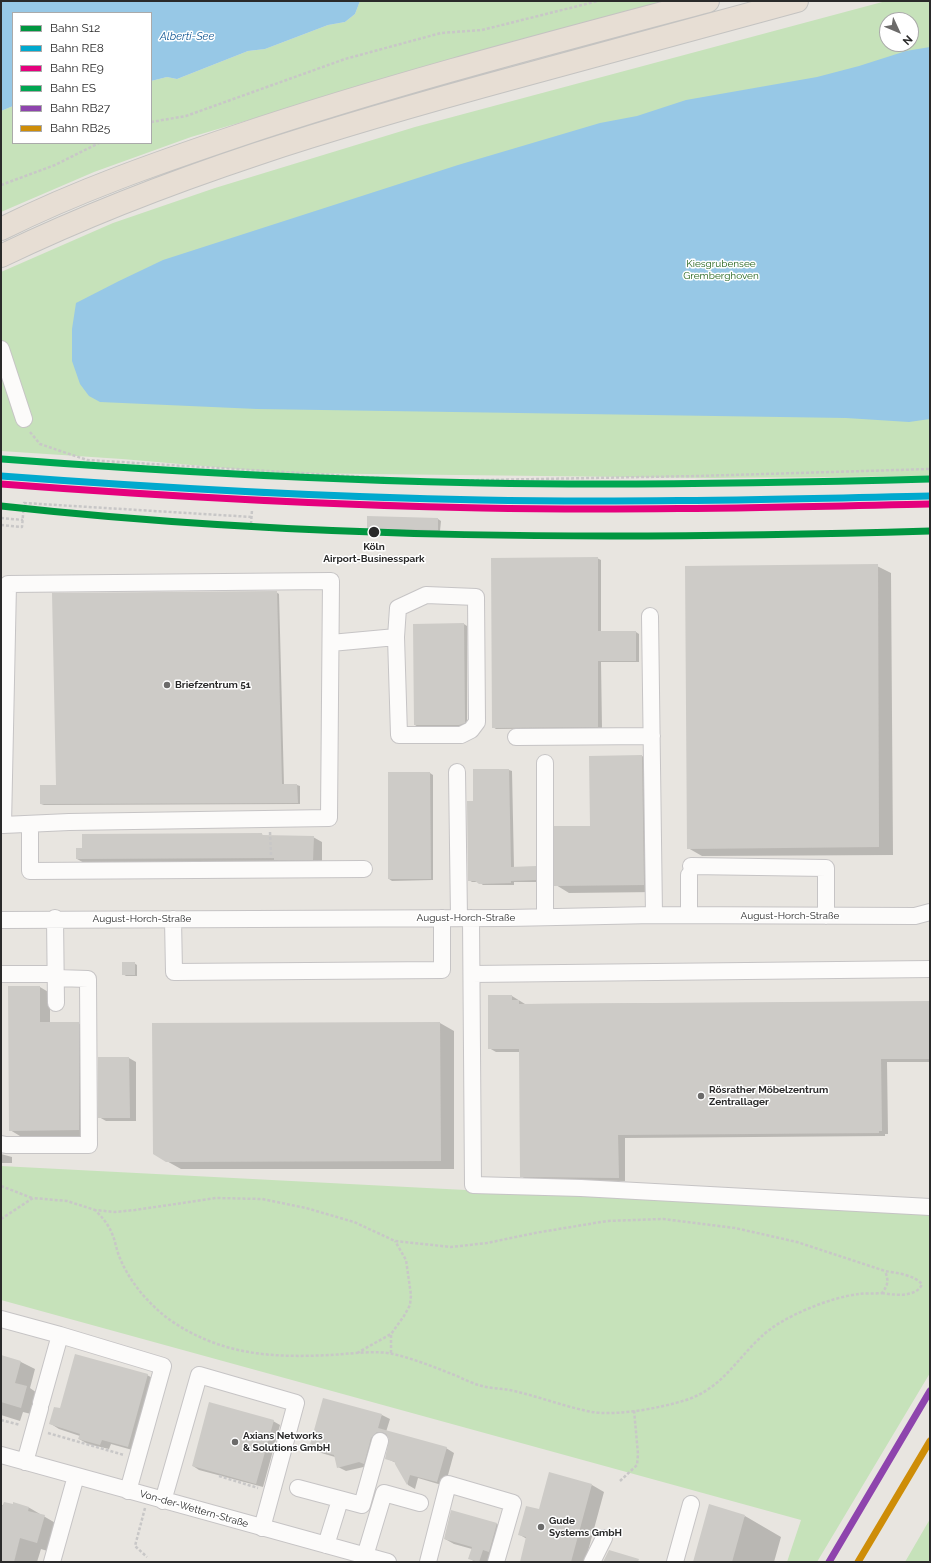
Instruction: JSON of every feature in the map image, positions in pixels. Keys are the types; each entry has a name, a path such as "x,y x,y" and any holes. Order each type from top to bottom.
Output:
{"highway":[{"path":"1,229 96,186 199,148 302,114 408,82 708,1"},
{"path":"1,256 106,209 209,170 312,136 413,105 797,1"}],"street":[{"path":"1,349 24,419"},
{"path":"331,580 331,643 329,818 69,822 2,825 8,584 331,580"},
{"path":"426,595 476,597 477,722 471,730 461,735 399,735 396,637 398,608 426,595"},
{"path":"650,616 654,915"},
{"path":"331,643 396,637"},
{"path":"516,737 652,736"},
{"path":"545,763 545,917"},
{"path":"457,772 465,918 472,974 473,1185 581,1188 930,1207"},
{"path":"30,824 30,871 364,869"},
{"path":"689,915 690,871 826,868 826,916"},
{"name":"August-Horch-Straße","path":"1,920 55,918 465,918 654,915 915,916 930,912"},
{"path":"55,918 56,1003"},
{"path":"173,919 174,972 181,972 442,970 442,918"},
{"path":"472,974 930,969"},
{"path":"1,974 88,979 89,1145 1,1144"},
{"path":"1,1319 164,1366 128,1491"},
{"path":"25,1462 60,1335"},
{"path":"156,1498 199,1375 296,1403 262,1528"},
{"path":"298,1488 362,1505 380,1441"},
{"name":"Von-der-Wettern-Straße","path":"1,1455 388,1562"},
{"path":"52,1562 76,1476"},
{"path":"428,1562 448,1484 513,1503 496,1562"},
{"path":"365,1556 384,1493 420,1503"},
{"path":"326,1545 340,1500"},
{"path":"675,1562 691,1504"},
{"path":"592,1562 604,1538"}],"path":[{"path":"152,122 186,116 345,59 374,51 441,33 482,30 598,1"},
{"path":"1,185 55,165 97,144"},
{"path":"24,419 30,432 40,444 87,460 432,481 706,476 930,469"},
{"path":"1,525 22,527 21,520 24,503 250,517"},
{"path":"252,510 250,517 252,524"},
{"path":"1,518 21,520"},
{"path":"270,819 271,870"},
{"path":"1,1186 33,1198 67,1201 95,1210 115,1212 216,1198 262,1199 306,1208 354,1222 395,1241 451,1247 487,1243 607,1221 664,1219 735,1228 797,1242 885,1272 898,1273 919,1281 922,1284 917,1291 909,1293 894,1295 882,1293 857,1294 832,1300 783,1320 770,1328 759,1338 728,1374 707,1391 689,1399 666,1406 615,1413 593,1412 510,1390 482,1386 425,1364 391,1353 302,1356 259,1355 217,1345 194,1334 169,1319 132,1282 118,1254 114,1237 108,1224 95,1210"},
{"path":"1,1219 33,1198"},
{"path":"357,1353 391,1334 410,1305 411,1295 406,1260 395,1241"},
{"path":"882,1293 887,1287 888,1280 885,1272"},
{"path":"391,1334 391,1353"},
{"path":"620,1481 637,1465 638,1454 634,1410"},
{"path":"1,1420 137,1459"},
{"path":"219,1476 272,1493"},
{"path":"147,1557 135,1546 156,1498"}],"green space":[{"path":"360,1 670,1 405,74 191,137 94,172 1,212 1,111 12,106 12,144 152,144 152,81 167,77 177,79 248,51 265,49 328,25 345,22 355,14"},
{"name":"Kiesgrubensee Gremberghoven","path":"886,1 930,1 930,476 713,478 284,473 122,459 1,451 1,272 113,223 215,188 415,127"},
{"path":"1,1166 930,1214 930,1373 817,1562 787,1562 801,1520 1,1300"},
{"path":"930,1519 930,1562 905,1562"}],"water":[{"name":"Alberti-See","path":"1,1 360,1 355,14 345,22 328,25 265,49 248,51 177,79 167,77 152,81 152,12 12,12 12,106 1,111"},
{"name":"Kiesgrubensee Gremberghoven","path":"930,47 930,419 909,422 846,418 257,409 100,402 89,396 80,384 72,361 72,329 76,303 163,260 458,165 600,123 637,116 686,100 817,77 903,52 919,52 919,49"}],"building":[{"path":"367,516 438,518 438,530 367,529"},
{"path":"598,557 598,631 636,631 636,661 598,661 598,727 492,728 491,558"},
{"path":"878,564 879,847 687,849 685,566"},
{"name":"Briefzentrum 51","path":"277,591 282,784 297,784 298,803 40,804 40,785 56,785 52,593"},
{"path":"464,623 465,723 459,725 414,725 413,624"},
{"path":"642,755 644,885 554,886 554,826 590,826 589,756"},
{"path":"473,769 509,769 511,867 536,866 536,880 511,881 511,883 479,884 475,881 468,881 467,801 473,801"},
{"path":"388,772 430,772 431,879 388,879"},
{"path":"262,833 262,835 314,836 313,860 274,860 274,858 76,859 76,848 82,848 82,834"},
{"path":"122,962 135,962 135,975 122,975"},
{"path":"8,986 40,986 40,1022 79,1022 79,1130 9,1131"},
{"name":"Rösrather Möbelzentrum Zentrallager","path":"488,995 512,995 512,1000 519,1000 519,1004 930,1001 930,1059 881,1059 882,1131 879,1131 879,1133 618,1135 619,1178 520,1177 519,1049 488,1049"},
{"path":"440,1022 441,1161 166,1162 153,1154 152,1023"},
{"path":"98,1057 129,1057 130,1118 98,1118"},
{"path":"75,1354 148,1374 128,1447 102,1440 100,1445 78,1439 80,1434 49,1424 54,1407 60,1408"},
{"path":"1,1355 21,1361 15,1383 27,1386 21,1408 1,1402"},
{"path":"323,1398 382,1414 378,1428 447,1447 437,1482 410,1475 407,1485 395,1462 385,1459 389,1439 386,1434 382,1432 377,1432 371,1438 364,1464 359,1462 337,1468 334,1455 309,1448"},
{"name":"Axians Networks & Solutions GmbH","path":"209,1402 274,1420 256,1484 192,1466"},
{"path":"549,1472 592,1484 571,1562 520,1562 526,1537 518,1535 526,1506 539,1509"},
{"path":"4,1502 13,1504 13,1502 29,1507 28,1511 45,1515 37,1543 20,1538 14,1562 1,1562 1,1509"},
{"path":"709,1504 745,1515 732,1562 693,1562"},
{"path":"451,1510 497,1523 489,1552 483,1550 479,1562 468,1559 472,1547 444,1539"},
{"path":"609,1550 639,1559 638,1562 603,1562"}],"rail line":[{"name":"ES","path":"2,459 241,474 361,480 482,483 706,484 930,479"},
{"name":"RE8","path":"1,476 361,497 482,500 650,501 930,496"},
{"name":"RE9","path":"1,484 361,505 482,508 650,509 930,504"},
{"name":"S12","path":"1,506 232,526 465,535 697,536 930,531"},
{"name":"RB27","path":"829,1562 930,1391"},
{"name":"RB25","path":"858,1562 930,1441"}],"place":[{"name":"Köln Airport-Businesspark","path":"374,532"},
{"name":"Briefzentrum 51","path":"167,685"},
{"name":"Rösrather Möbelzentrum Zentrallager","path":"701,1096"},
{"name":"Axians Networks & Solutions GmbH","path":"235,1442"},
{"name":"Gude Systems GmbH","path":"541,1527"}]}
